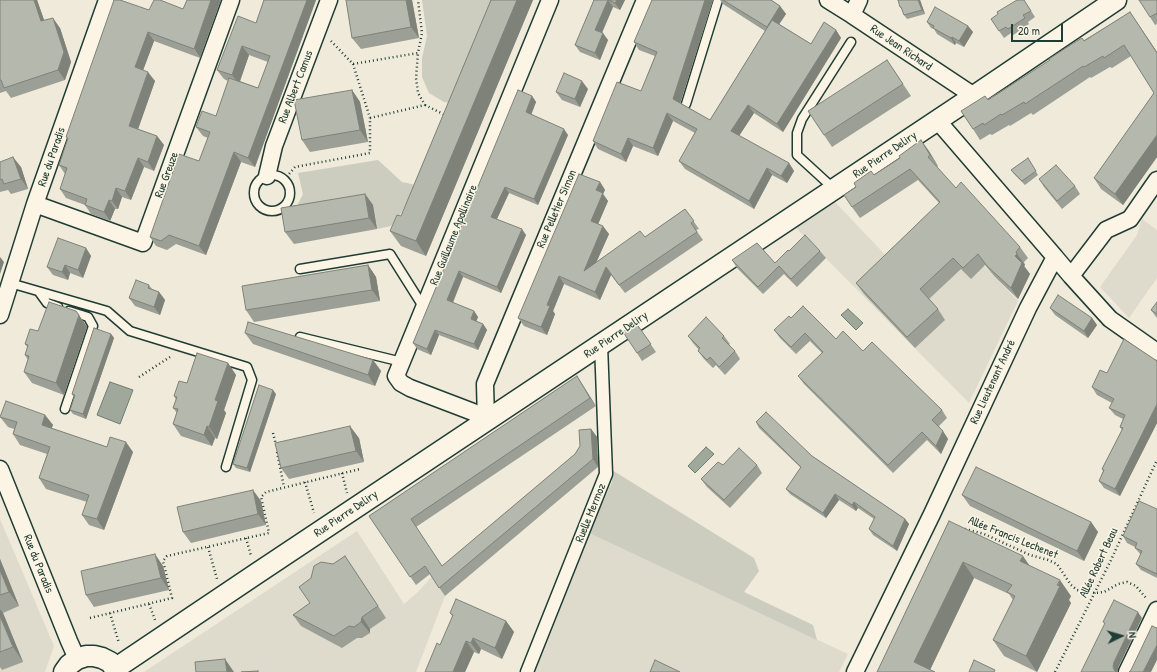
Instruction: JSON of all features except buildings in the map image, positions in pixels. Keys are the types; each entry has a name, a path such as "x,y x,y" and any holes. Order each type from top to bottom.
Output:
{"street":[{"name":"Rue du Paradis","path":"0,315 35,204 107,0"},
{"name":"Rue Greuze","path":"35,204 143,243 231,0"},
{"name":"Rue Albert Camus","path":"266,176 274,146 329,0"},
{"name":"Rue Guillaume Apollinaire","path":"486,422 473,412 410,388 401,383 396,376 550,0"},
{"name":"Rue Pelletier Simon","path":"486,422 485,384 645,0"},
{"name":"Rue Jean Richard","path":"828,0 852,14 974,96"},
{"path":"852,14 859,0"},
{"name":"Rue Pierre Deliry","path":"120,666 221,597 486,422 1116,0"},
{"path":"937,120 1071,276 1110,319 1157,352"},
{"path":"1071,276 1106,230 1130,219 1157,180"},
{"name":"Rue Lieutenant André","path":"855,672 932,514 1028,308 1055,257"},
{"name":"Ruelle Mermoz","path":"527,672 606,474 601,345"},
{"name":"Rue du Paradis","path":"0,469 69,641 71,665"},
{"path":"1126,672 1157,611"},
{"path":"71,665 86,656 94,656 120,666"}],"lane":[{"path":"686,104 718,0"},
{"path":"834,189 797,155 797,133 802,119 851,42"},
{"path":"276,175 284,180 288,184 290,195 286,205 276,211 266,210 257,204 253,193 257,182 266,176 276,175"},
{"path":"300,269 390,254 424,308"},
{"path":"10,283 107,311 130,331 247,367 252,380 226,467"},
{"path":"39,292 47,304 88,317 93,326 65,409"},
{"path":"300,337 402,362"}],"path":[{"path":"418,0 422,33 418,53 416,78 418,92 425,105 451,118"},
{"path":"284,180 295,167 370,153 370,118 353,64 331,40 316,35"},
{"path":"353,64 418,53"},
{"path":"370,118 425,105"},
{"path":"139,377 184,348"},
{"path":"273,434 284,487"},
{"name":"Allée Robert Beau","path":"1055,672 1095,593 1157,460"},
{"path":"90,618 172,598 163,561 167,556 269,533 261,497 266,492 360,469"},
{"path":"305,482 319,533"},
{"name":"Allée Francis Lechenet","path":"959,526 984,534 1030,555 1057,564 1071,585 1077,590 1095,593"},
{"path":"208,547 221,597"},
{"path":"1095,593 1104,592 1118,584 1127,582 1136,586 1157,611"},
{"path":"110,613 119,644 120,666"}],"shaded area":[{"path":"422,0 494,0 450,103 444,102 429,93 422,77 422,58 427,36"},
{"path":"378,160 402,182 416,185 401,213 391,226 377,229 373,205 294,212 303,194 298,173"},
{"path":"835,202 894,264 941,220 1018,301 969,403 796,228"},
{"path":"1142,219 1157,230 1157,278 1129,318 1100,287 1137,235"},
{"path":"848,309 863,323 856,330 841,315"},
{"path":"110,382 133,390 120,424 97,415"},
{"path":"706,447 714,454 695,473 688,466"},
{"path":"612,470 754,558 759,571 744,592 813,625 817,640 589,533 612,482"},
{"path":"0,519 54,646 45,672 0,672"},
{"path":"357,531 404,604 419,591 432,576 445,596 416,672 144,672"},
{"path":"589,533 848,654 839,672 535,672"}]}
